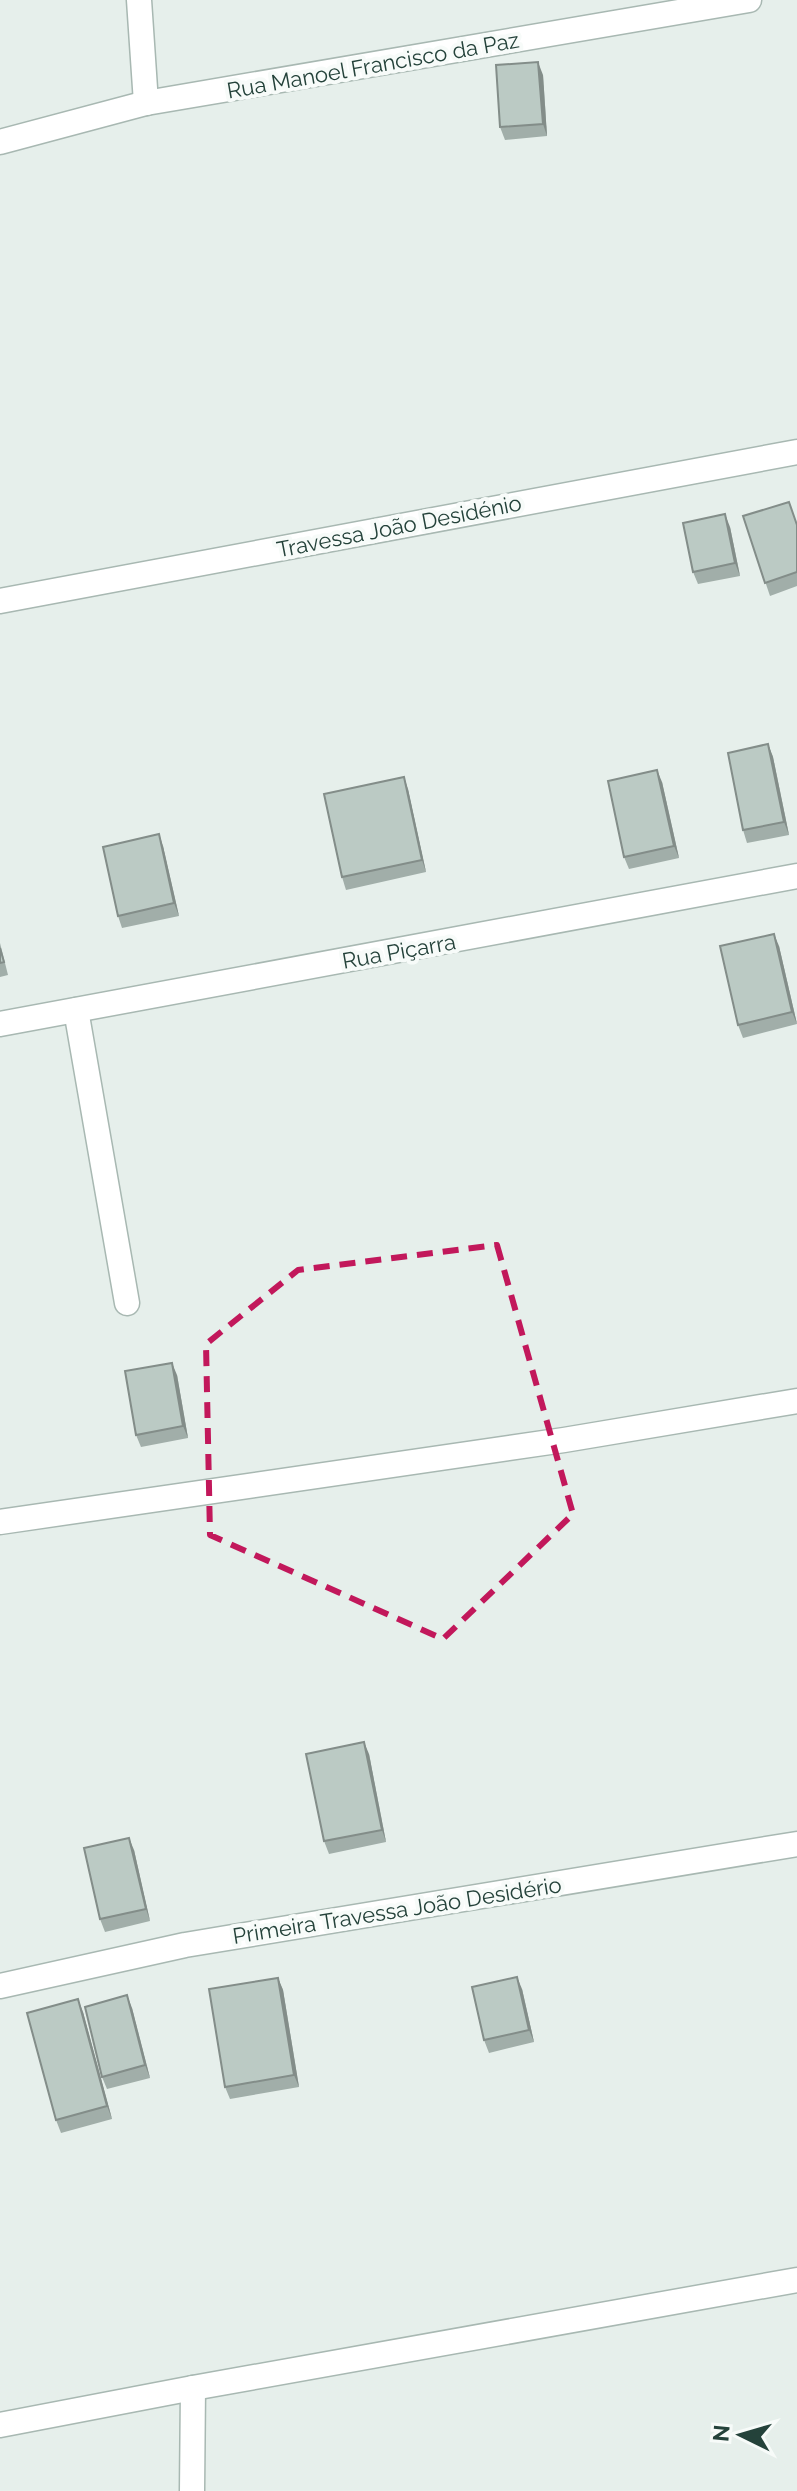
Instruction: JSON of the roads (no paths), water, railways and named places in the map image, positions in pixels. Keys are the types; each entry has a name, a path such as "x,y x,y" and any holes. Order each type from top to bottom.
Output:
{"street":[{"path":"139,0 146,103"},
{"name":"Rua Manoel Francisco da Paz","path":"0,142 146,103 749,0"},
{"name":"Travessa João Desidénio","path":"0,601 797,452"},
{"name":"Rua Piçarra","path":"0,1024 797,876"},
{"path":"76,1010 127,1303"},
{"path":"0,1522 564,1440 797,1401"},
{"name":"Primeira Travessa João Desidério","path":"0,1986 185,1945 797,1844"},
{"path":"0,2425 797,2280"},
{"path":"192,2491 193,2388"}]}
